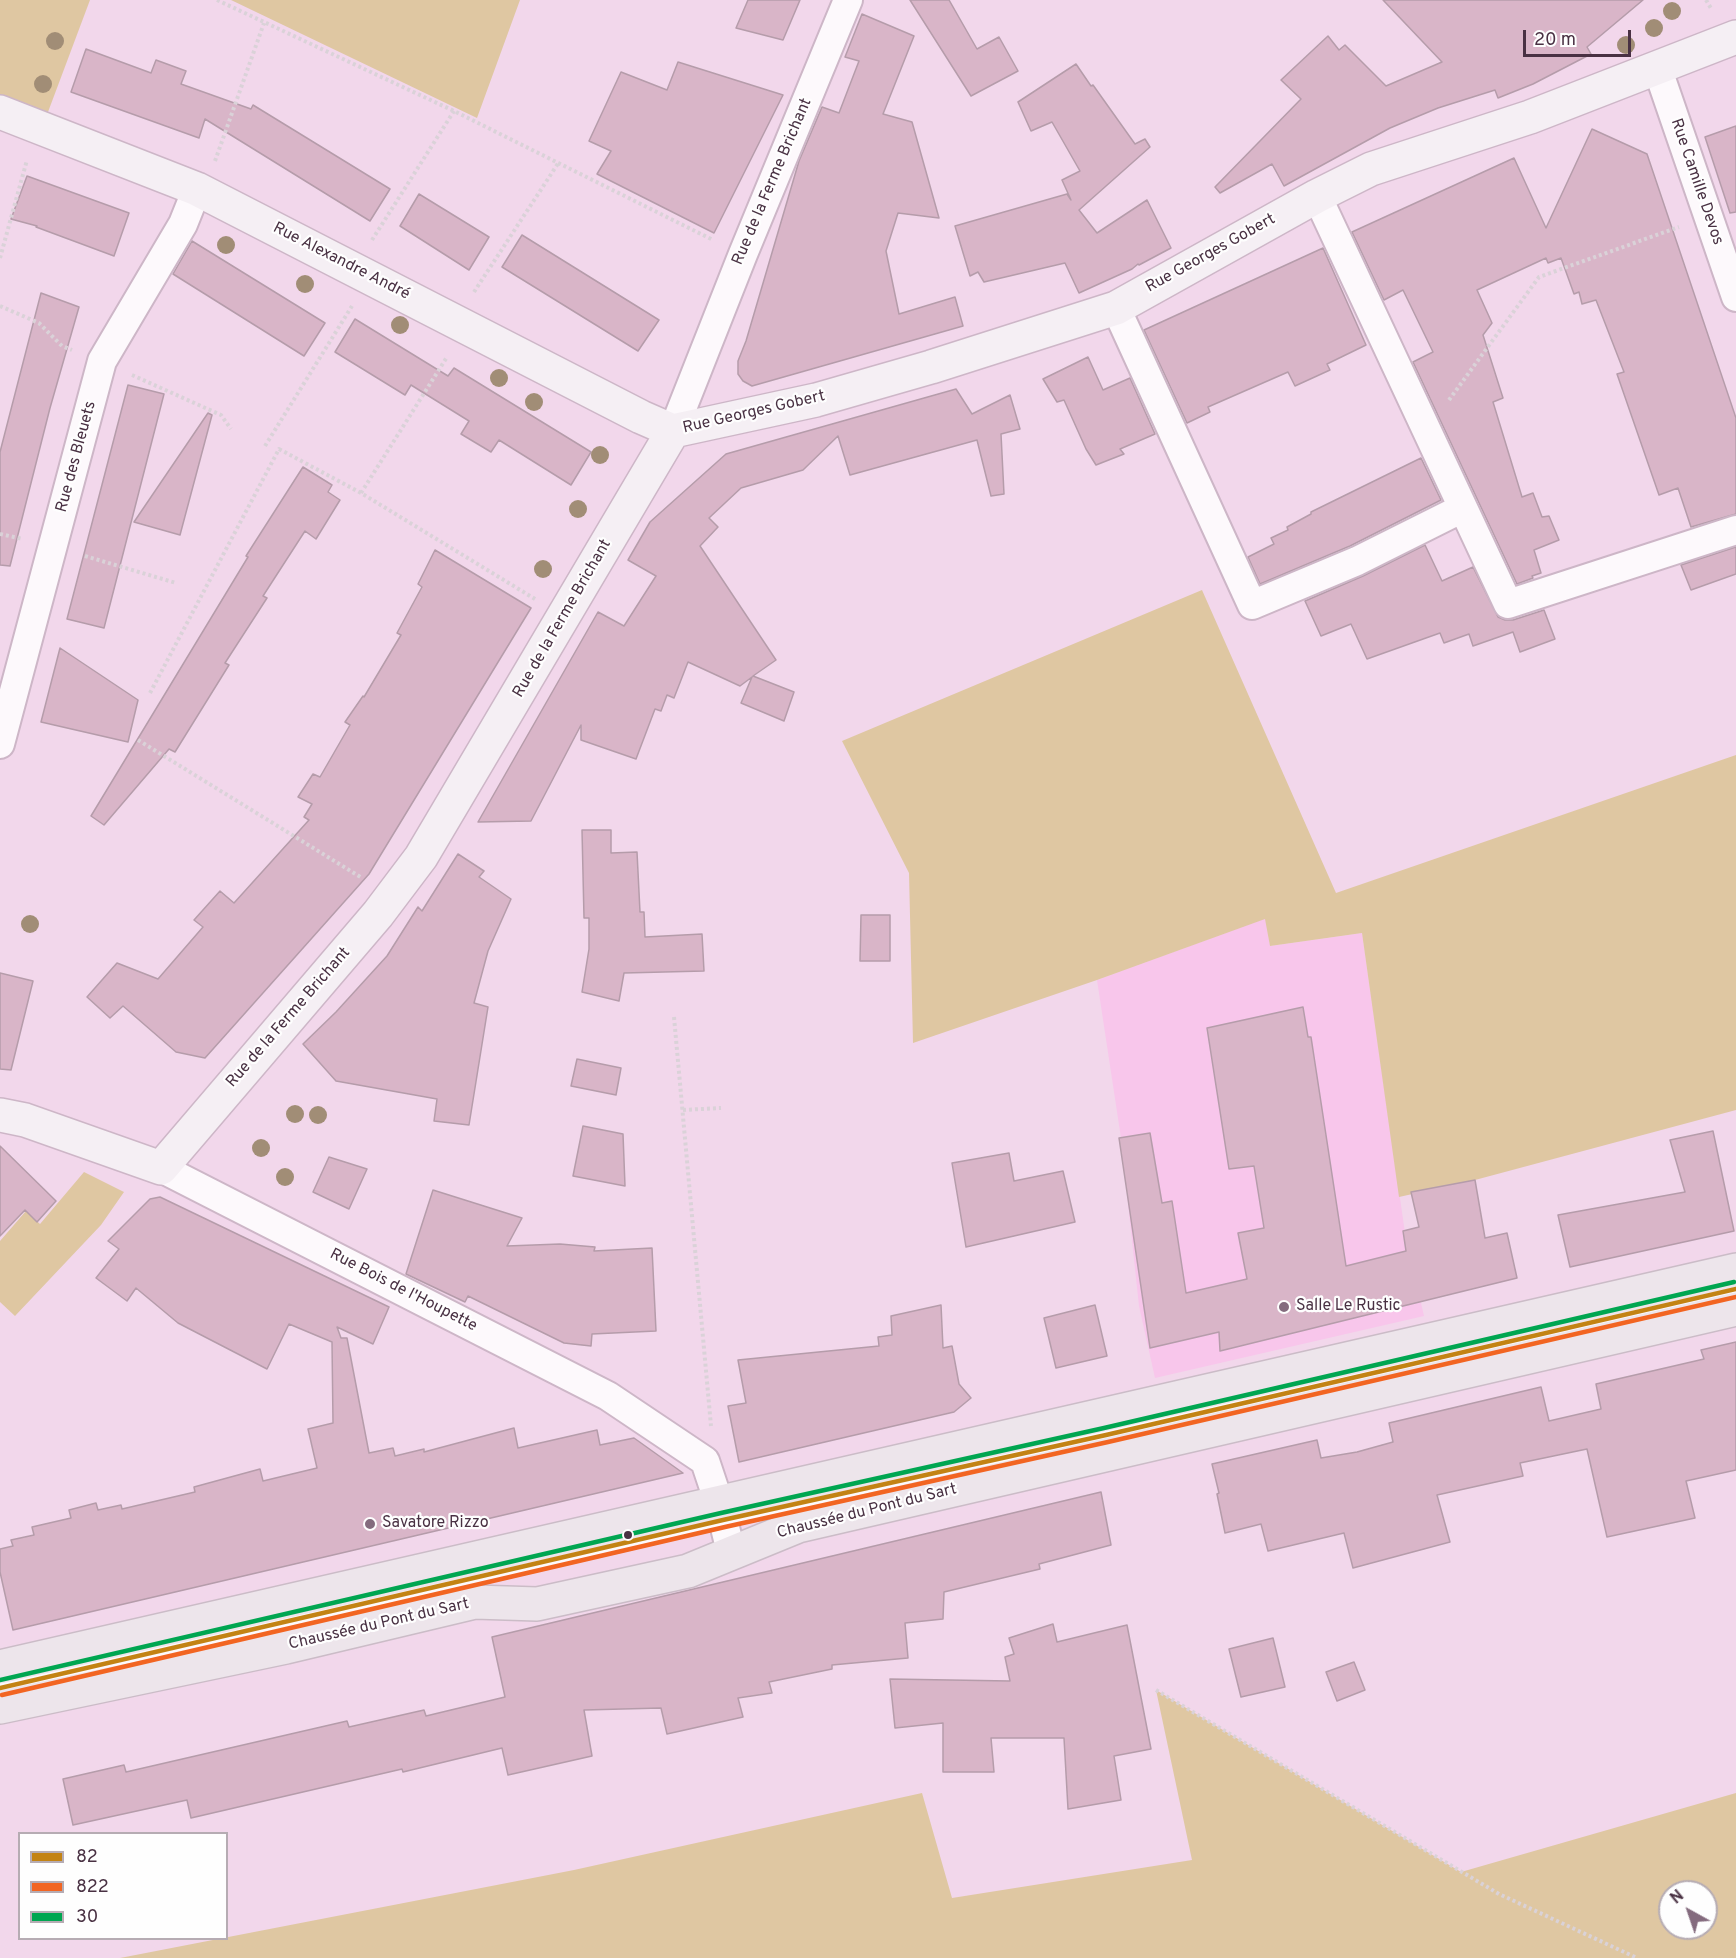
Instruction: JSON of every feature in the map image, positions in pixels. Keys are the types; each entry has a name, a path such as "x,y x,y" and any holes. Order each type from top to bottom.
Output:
{"main road":[{"path":"0,1668 721,1511 1736,1269"},
{"name":"Chaussée du Pont du Sart","path":"0,1707 286,1647 475,1602 537,1604 688,1571 798,1526 1736,1310"}],"street":[{"name":"Rue de la Ferme Brichant","path":"161,1168 392,896 421,857 564,617 673,431 742,254 848,0"},
{"name":"Rue Georges Gobert","path":"673,431 816,400 931,367 1116,308 1317,196 1371,169 1530,117 1736,37"},
{"name":"Rue Camille Devos","path":"1657,67 1736,297"},
{"name":"Rue Alexandre André","path":"0,112 201,190 641,417 673,431"},
{"name":"Rue des Bleuets","path":"0,744 102,361 201,190"},
{"path":"1317,196 1508,604 1736,530"},
{"path":"1116,308 1252,605 1357,561 1463,508"},
{"name":"Rue Bois de l'Houpette","path":"0,1115 25,1120 161,1168 608,1396 705,1461"},
{"path":"705,1461 731,1552"}],"lane":[{"path":"0,1688 721,1511 1106,1435 1736,1289"}],"path":[{"path":"217,0 454,111 742,254"},
{"path":"201,190 264,22"},
{"path":"265,446 454,111"},
{"path":"0,258 36,126"},
{"path":"361,494 559,162"},
{"path":"1422,421 1451,398 1539,277 1707,217"},
{"path":"0,306 39,323 62,346 102,361 221,415 231,429"},
{"path":"150,693 279,449 361,494 564,617"},
{"path":"54,547 176,583"},
{"path":"138,740 392,896"},
{"path":"674,1017 713,1442 705,1461"},
{"path":"683,1110 721,1108"},
{"path":"1156,1690 1499,1894 1637,1958"}],"shaded area":[{"path":"0,0 90,0 42,128 0,112"},
{"path":"231,0 520,0 477,118"},
{"path":"1202,590 1336,893 1736,755 1736,1110 1475,1180 1399,1197 1362,933 1270,946 1265,919 913,1043 909,873 842,741"},
{"path":"1266,918 1270,946 1362,933 1405,1233 1424,1316 1155,1378 1139,1306 1121,1138 1097,980"},
{"path":"84,1172 124,1192 101,1225 15,1316 0,1302 0,1241 26,1211 40,1224"},
{"path":"1156,1690 1461,1872 1736,1793 1736,1958 120,1958 213,1940 228,1940 228,1937 574,1870 922,1793 952,1898 1192,1860"}],"building":[{"path":"748,0 800,0 783,40 736,28"},
{"path":"910,0 949,0 977,49 999,37 1018,71 971,96"},
{"path":"1383,0 1643,0 1587,47 1591,54 1533,84 1498,98 1495,90 1438,108 1390,128 1284,186 1272,164 1220,193 1215,187 1301,99 1281,80 1328,36 1339,50 1345,45 1386,86 1442,62"},
{"path":"862,14 914,36 883,114 912,122 939,218 898,213 886,251 899,314 955,297 963,326 752,386 743,381 738,374 738,361 746,341 799,161 822,107 839,113 859,61 845,57"},
{"path":"86,49 151,73 156,60 186,71 181,84 251,109 253,105 390,189 370,221 205,119 199,138 71,92"},
{"path":"678,62 783,95 714,233 597,174 611,151 589,141 621,72 667,90"},
{"path":"1076,64 1135,144 1145,139 1150,147 1079,210 1097,233 1147,200 1171,248 1079,293 1065,263 984,282 978,272 970,276 955,226 1067,194 1071,200 1062,180 1080,171 1052,122 1031,131 1018,102"},
{"path":"1736,126 1736,212 1730,213 1705,137"},
{"path":"1592,129 1647,154 1736,418 1736,514 1691,527 1678,488 1659,495 1617,374 1624,372 1596,300 1582,304 1579,292 1574,294 1561,258 1548,263 1546,258 1477,290 1492,323 1483,335 1503,398 1493,402 1522,497 1533,493 1542,517 1549,516 1559,540 1534,550 1541,573 1517,584 1413,362 1433,352 1403,290 1384,300 1352,232 1514,158 1546,228"},
{"path":"27,176 129,213 114,256 37,226 11,219"},
{"path":"419,194 489,237 469,270 400,226"},
{"path":"522,235 659,320 638,351 502,267"},
{"path":"192,241 325,323 304,356 173,274"},
{"path":"1323,248 1366,345 1327,364 1330,370 1295,386 1288,372 1208,407 1210,412 1187,423 1144,330"},
{"path":"41,293 79,307 50,408 10,566 0,565 0,452"},
{"path":"355,319 448,376 454,368 591,452 571,485 499,440 491,452 461,434 469,421 411,385 405,395 335,352"},
{"path":"1088,357 1103,390 1130,378 1155,434 1120,449 1124,454 1096,465 1086,449 1064,400 1057,402 1043,379"},
{"path":"128,385 164,394 104,628 67,619"},
{"path":"956,389 972,414 1010,395 1020,429 1001,434 1004,494 991,496 977,440 850,475 838,436 803,470 741,488 709,518 718,527 700,546 776,660 753,676 794,692 784,721 741,703 752,677 740,686 688,662 674,698 667,695 661,711 655,709 636,759 581,740 581,725 531,821 478,822 598,612 624,626 656,576 628,560 650,522 726,454"},
{"path":"208,413 212,415 180,535 134,522"},
{"path":"1421,458 1441,500 1350,546 1260,584 1248,557 1274,544 1271,538 1288,530 1287,527 1311,512"},
{"path":"303,467 332,485 328,492 340,500 316,539 305,531 263,596 267,598 225,663 229,665 175,752 169,749 104,825 91,816 248,557 246,556"},
{"path":"1425,545 1442,581 1473,567 1498,617 1513,620 1544,610 1555,639 1520,652 1513,632 1473,646 1469,634 1444,643 1440,633 1367,659 1351,624 1321,636 1305,601 1363,576"},
{"path":"1736,547 1736,574 1691,590 1681,565"},
{"path":"435,550 531,608 369,874 205,1058 176,1052 123,1006 110,1018 87,997 117,963 158,979 203,927 194,920 220,891 234,903 309,820 304,817 312,804 298,797 313,774 320,777 350,725 345,722 364,697 401,635 397,633 422,587 418,584"},
{"path":"60,648 138,700 128,742 41,722"},
{"path":"582,830 611,830 611,853 637,852 640,912 644,912 645,937 702,934 704,971 624,973 619,1001 582,992 589,949 589,918 584,918"},
{"path":"458,854 484,871 479,877 511,899 488,951 474,1003 488,1007 469,1125 434,1121 437,1099 336,1081 303,1044 387,956 418,907 422,911"},
{"path":"861,915 890,915 890,961 860,961"},
{"path":"0,973 33,981 11,1070 0,1069"},
{"path":"1303,1007 1308,1037 1311,1037 1346,1266 1406,1251 1403,1231 1419,1227 1411,1192 1475,1180 1485,1238 1507,1233 1517,1278 1220,1351 1219,1332 1150,1348 1119,1138 1150,1133 1162,1203 1172,1201 1186,1293 1247,1279 1238,1233 1264,1228 1254,1166 1229,1169 1207,1028"},
{"path":"577,1059 621,1068 616,1095 571,1086"},
{"path":"583,1126 623,1134 625,1186 573,1176"},
{"path":"1713,1131 1734,1231 1570,1267 1558,1215 1685,1192 1670,1140"},
{"path":"0,1146 56,1201 37,1222 25,1210 0,1236"},
{"path":"1009,1153 1014,1181 1063,1171 1075,1222 966,1247 952,1163"},
{"path":"329,1157 367,1169 349,1209 313,1192"},
{"path":"433,1190 522,1218 507,1246 560,1244 595,1247 594,1251 652,1248 656,1331 592,1334 591,1346 564,1343 468,1296 465,1302 406,1274"},
{"path":"160,1197 389,1307 373,1344 337,1327 341,1338 347,1338 369,1453 393,1448 395,1456 424,1449 424,1452 514,1428 518,1448 597,1430 600,1445 634,1438 683,1473 13,1630 0,1572 0,1549 13,1546 11,1540 34,1535 32,1527 71,1518 69,1510 96,1503 98,1510 121,1505 122,1509 195,1492 194,1487 260,1469 263,1481 317,1468 308,1429 333,1423 332,1342 289,1324 267,1369 178,1323 136,1288 127,1301 96,1278 119,1249 108,1241 150,1199"},
{"path":"941,1305 943,1348 952,1346 959,1384 971,1398 954,1412 739,1462 728,1406 746,1403 738,1360 879,1346 878,1337 892,1335 891,1316"},
{"path":"1095,1305 1107,1356 1056,1368 1044,1318"},
{"path":"1736,1342 1736,1470 1686,1481 1695,1518 1607,1537 1587,1449 1520,1463 1523,1476 1437,1495 1450,1542 1353,1568 1344,1533 1268,1551 1261,1524 1225,1533 1212,1464 1317,1440 1321,1458 1357,1452 1393,1442 1389,1423 1541,1387 1549,1421 1601,1409 1596,1384 1704,1359 1701,1350"},
{"path":"1101,1492 1111,1545 1039,1564 1040,1569 944,1592 943,1619 905,1623 908,1658 832,1665 832,1669 769,1682 772,1693 738,1698 743,1717 667,1734 661,1708 584,1710 592,1756 508,1775 502,1748 191,1818 187,1800 73,1825 63,1779 124,1765 126,1772 347,1721 349,1727 424,1710 426,1716 505,1697 492,1637"},
{"path":"1053,1624 1057,1642 1127,1625 1151,1749 1114,1756 1121,1800 1068,1809 1064,1738 991,1738 994,1772 943,1772 943,1723 895,1728 890,1679 1010,1681 1005,1657 1014,1654 1009,1638"},
{"path":"1273,1638 1285,1687 1241,1697 1229,1649"},
{"path":"1354,1662 1365,1690 1337,1701 1326,1672"}],"transit line":[{"name":"30","path":"0,1680 1734,1282"},
{"name":"82","path":"0,1688 1736,1289"},
{"name":"822","path":"2,1695 725,1527 1108,1442 1736,1297"}],"place":[{"name":"Salle Le Rustic","path":"1284,1307"},
{"name":"Savatore Rizzo","path":"370,1524"}]}
